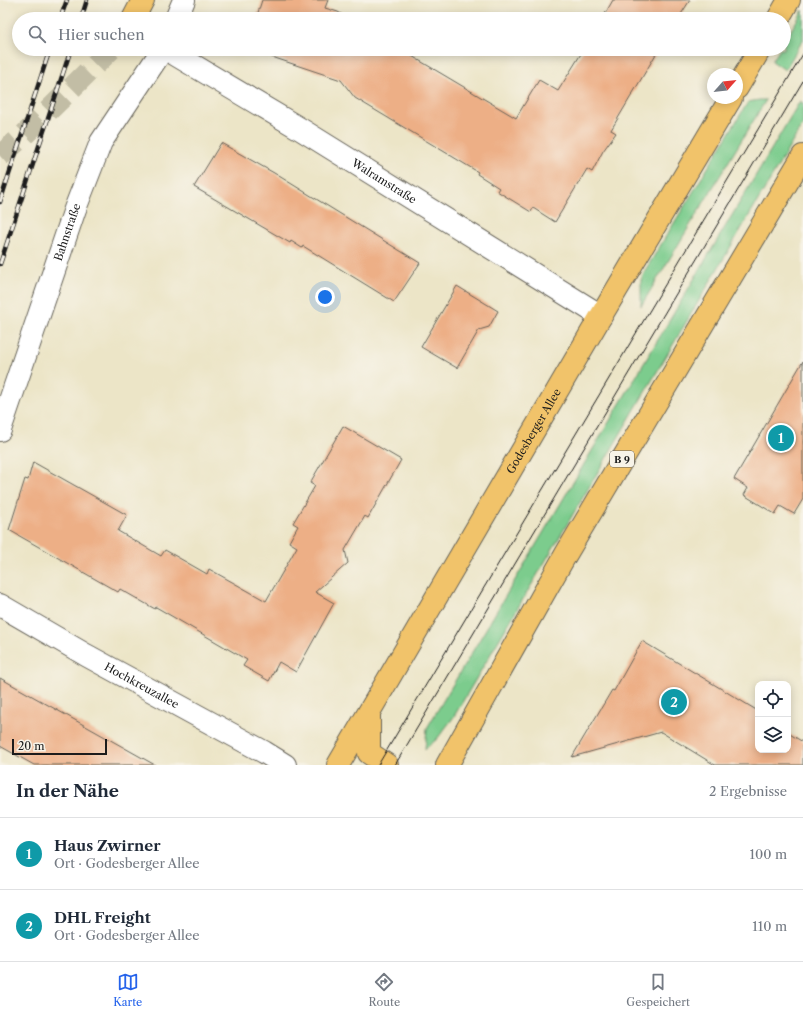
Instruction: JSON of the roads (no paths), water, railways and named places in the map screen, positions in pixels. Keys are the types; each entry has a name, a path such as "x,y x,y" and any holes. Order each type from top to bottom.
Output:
{"main road":[{"path":"137,12 143,0"},
{"path":"782,12 789,0"},
{"path":"743,78 756,56"},
{"name":"Godesberger Allee","path":"338,765 600,316 727,104"},
{"name":"B 9","path":"447,765 566,554 803,156"},
{"path":"369,712 369,753 387,765"}],"street":[{"path":"179,12 184,0"},
{"name":"Bahnstraße","path":"0,430 74,209 101,142 159,56"},
{"name":"Walramstraße","path":"176,56 302,130 600,316"},
{"name":"Hochkreuzallee","path":"0,605 86,655 264,752 285,765"}],"tunnel":[{"path":"0,156 23,136 104,56"}],"tram line":[{"path":"378,765 803,54"},
{"path":"395,765 803,81"}],"railway":[{"path":"63,12 67,0"},
{"path":"83,12 87,0"},
{"path":"0,202 48,56"},
{"path":"0,264 69,56"}],"place":[{"name":"Haus Zwirner","path":"781,438"},
{"name":"DHL Freight","path":"674,702"}]}
